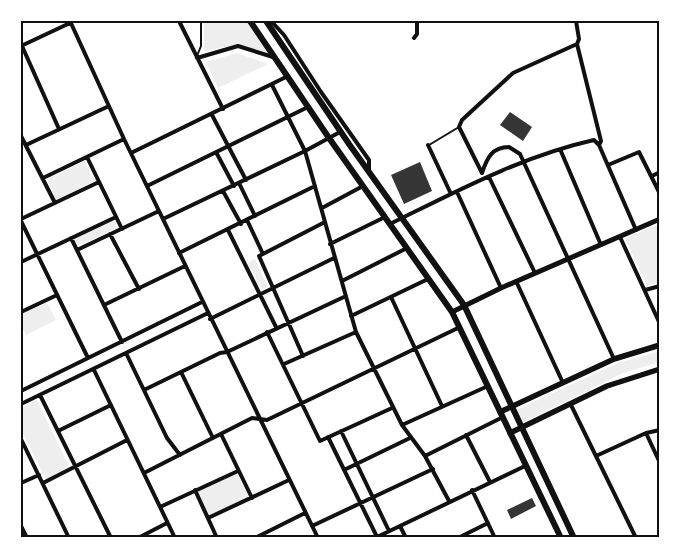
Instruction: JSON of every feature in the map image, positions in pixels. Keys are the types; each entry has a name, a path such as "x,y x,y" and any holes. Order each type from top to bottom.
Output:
{"main road":[{"path":"250,21 329,138 452,312 561,538"},
{"path":"266,21 340,132 464,305 574,538"},
{"path":"501,415 512,407 614,359 660,345"},
{"path":"510,433 608,386 660,369"}],"street":[{"path":"179,21 223,110"},
{"path":"271,21 284,35 369,160 369,173"},
{"path":"414,38 417,34 417,21"},
{"path":"576,21 577,44 602,141 599,145"},
{"path":"59,129 22,46 70,22 210,319 318,538"},
{"path":"535,274 459,127 469,112 513,73 577,44"},
{"path":"196,58 238,46 275,58"},
{"path":"131,153 223,110 288,76"},
{"path":"272,85 305,151 356,332 392,408 410,438 425,456 450,502"},
{"path":"26,145 109,106"},
{"path":"147,186 308,107"},
{"path":"212,115 246,180"},
{"path":"163,219 234,186 340,132"},
{"path":"21,136 55,203"},
{"path":"42,178 124,139"},
{"path":"390,224 451,194 525,162 560,149 594,140 599,145 636,230"},
{"path":"428,146 451,194"},
{"path":"482,173 488,157 502,147 515,150 525,162 614,359"},
{"path":"560,149 601,245"},
{"path":"608,165 638,151 660,194"},
{"path":"216,152 234,186"},
{"path":"87,157 122,229"},
{"path":"652,176 660,172"},
{"path":"88,358 21,220 99,182"},
{"path":"239,183 255,216"},
{"path":"179,253 316,186"},
{"path":"322,208 363,186"},
{"path":"223,191 241,224"},
{"path":"457,192 501,288"},
{"path":"77,250 159,211"},
{"path":"21,262 116,217"},
{"path":"330,244 385,217"},
{"path":"452,312 516,281 660,219"},
{"path":"247,220 263,254"},
{"path":"303,356 259,256 325,222"},
{"path":"228,230 276,327"},
{"path":"110,234 139,289"},
{"path":"620,237 660,324"},
{"path":"71,238 122,342"},
{"path":"342,281 407,248"},
{"path":"210,319 334,258"},
{"path":"104,306 185,266"},
{"path":"351,316 428,279"},
{"path":"516,281 563,383"},
{"path":"645,290 660,286"},
{"path":"21,312 57,295"},
{"path":"144,390 346,296"},
{"path":"391,297 414,350 442,406"},
{"path":"21,391 202,302"},
{"path":"21,404 208,313"},
{"path":"144,473 252,418 267,420 460,327"},
{"path":"267,332 320,441 392,408"},
{"path":"284,364 356,332"},
{"path":"126,353 167,438 180,455"},
{"path":"94,370 175,538"},
{"path":"180,372 213,438"},
{"path":"402,425 488,386"},
{"path":"40,395 111,537"},
{"path":"58,431 111,405"},
{"path":"570,405 636,538"},
{"path":"425,456 501,415"},
{"path":"596,456 646,433 660,430"},
{"path":"341,431 389,531"},
{"path":"646,433 660,462"},
{"path":"221,434 252,498"},
{"path":"466,435 490,482"},
{"path":"328,437 376,537 525,466"},
{"path":"21,438 69,538"},
{"path":"344,470 410,438"},
{"path":"43,484 127,440"},
{"path":"312,526 433,469"},
{"path":"160,507 238,471"},
{"path":"21,483 39,475"},
{"path":"208,518 289,480"},
{"path":"195,490 217,538"},
{"path":"472,490 495,538"},
{"path":"255,538 305,513"},
{"path":"138,538 167,523"},
{"path":"458,538 488,523"},
{"path":"21,526 25,537"},
{"path":"400,526 406,538"}],"lane":[{"path":"196,58 201,46 201,21"},
{"path":"428,146 459,127"}],"shaded area":[{"path":"204,21 248,21 270,54 239,44 206,51 204,48"},
{"path":"237,53 268,64 218,88 206,62"},
{"path":"84,161 95,181 56,200 47,180"},
{"path":"113,219 117,228 78,246 73,238"},
{"path":"660,224 660,282 647,286 625,238"},
{"path":"255,259 268,287 262,290 248,263"},
{"path":"47,303 56,320 26,335 21,325 21,314"},
{"path":"660,351 660,362 623,373 522,423 516,410 618,363"},
{"path":"37,400 69,466 46,479 21,430 21,408"},
{"path":"237,474 249,497 209,516 198,491"}],"building":[{"path":"510,112 532,127 523,141 500,125"},
{"path":"420,162 432,191 404,204 391,175"},
{"path":"532,498 536,506 511,519 507,510"}]}
